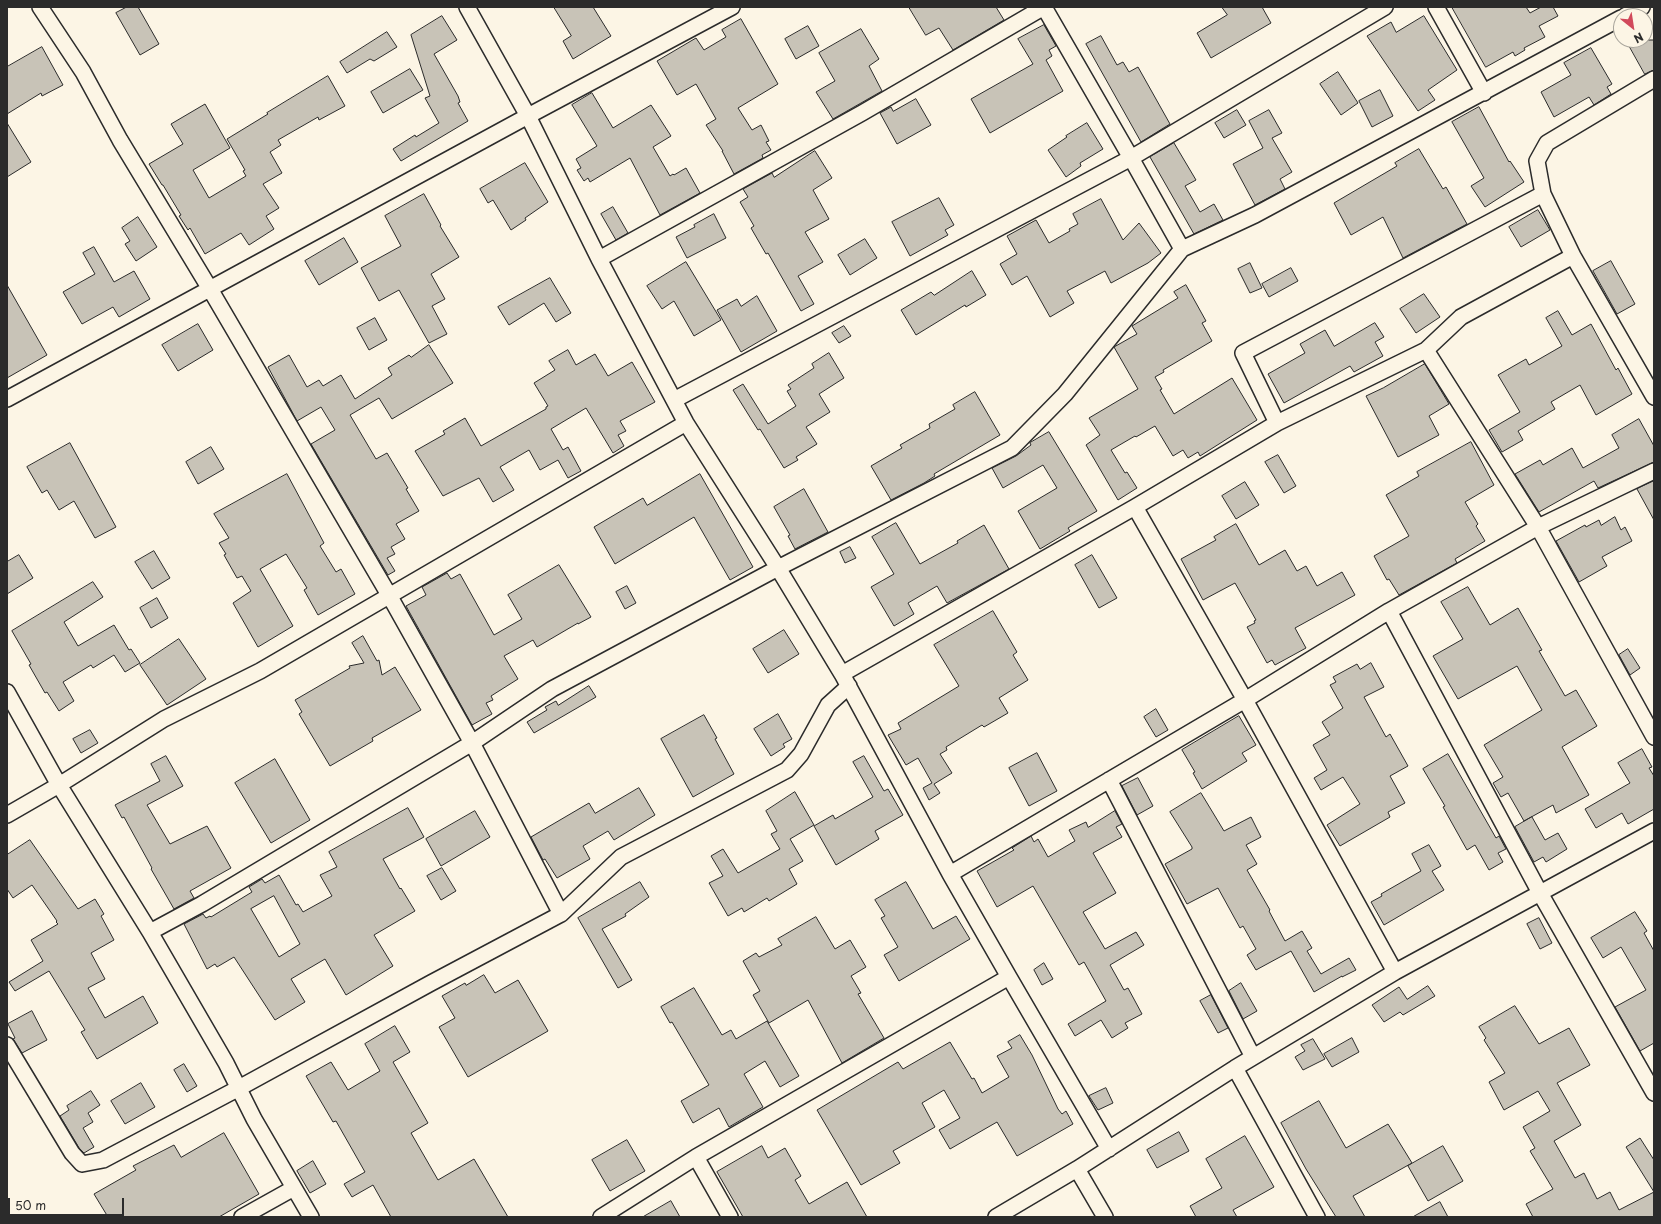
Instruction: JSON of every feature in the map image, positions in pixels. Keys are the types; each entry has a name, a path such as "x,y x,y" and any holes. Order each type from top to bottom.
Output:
{"street":[{"path":"40,7 83,72 120,140 210,289 388,595 472,744 561,914"},
{"path":"468,7 528,116 599,259 686,423 778,568 846,680 950,874 1110,1149"},
{"path":"7,400 528,116 732,7"},
{"path":"599,259 862,113 1044,7 1182,249"},
{"path":"674,400 1131,158 1385,7"},
{"path":"1436,7 1484,93"},
{"path":"150,932 202,904 472,744 552,689 778,568 1012,448 1065,394 1182,249 1256,215 1613,22"},
{"path":"1654,79 1547,143 1537,161 1543,194 1573,256 1654,397"},
{"path":"1277,423 1243,353 1543,194"},
{"path":"7,1045 72,1153 82,1164 102,1160 239,1088 561,914 621,857 787,770 801,754 828,704 846,680 1277,423 1426,350 1461,317 1573,256"},
{"path":"1426,350 1538,527 1654,737"},
{"path":"7,815 164,719 260,670 686,423"},
{"path":"950,874 1245,700 1389,612 1538,527 1654,471"},
{"path":"1135,508 1245,700 1395,972"},
{"path":"1389,612 1540,893 1654,1093"},
{"path":"7,692 59,784 150,932 226,1063 254,1119 311,1217"},
{"path":"1109,780 1253,1057"},
{"path":"996,1217 1110,1149 1235,1068 1395,972 1654,831"},
{"path":"601,1217 696,1157 1009,977"},
{"path":"1235,1068 1317,1217"},
{"path":"696,1157 730,1217"},
{"path":"1077,1169 1105,1217"},
{"path":"242,1217 294,1188"}],"building":[{"path":"127,7 138,7 159,44 140,55 116,13"},
{"path":"554,7 593,7 611,36 573,59 563,41 571,36"},
{"path":"909,7 996,7 1004,20 953,50 939,28 926,35"},
{"path":"1222,7 1262,7 1271,23 1211,58 1197,33 1227,15"},
{"path":"1452,7 1526,7 1530,13 1541,7 1553,7 1558,16 1539,26 1545,37 1524,48 1525,50 1515,56 1513,52 1486,67"},
{"path":"442,16 457,40 434,54 458,96 460,102 458,103 468,121 401,161 393,149 415,135 416,137 439,123 425,98 430,96 411,35"},
{"path":"1424,16 1457,70 1428,90 1435,100 1418,111 1367,36 1391,22 1396,32"},
{"path":"741,19 778,84 738,108 752,130 761,125 769,141 766,142 771,150 762,155 763,158 734,174 723,151 706,125 716,119 696,84 677,95 657,61 696,38 704,50 726,37 722,30"},
{"path":"1044,25 1056,46 1049,50 1052,56 1046,60 1063,91 990,133 971,99 1033,64 1018,39"},
{"path":"808,26 819,46 796,59 785,39"},
{"path":"861,29 879,59 869,66 882,91 833,119 816,92 835,81 819,53"},
{"path":"387,32 397,47 374,61 370,59 347,73 340,62"},
{"path":"1101,36 1117,65 1123,62 1129,72 1138,67 1170,124 1141,142 1086,44"},
{"path":"1654,40 1654,70 1645,74 1630,48 1653,48"},
{"path":"42,47 63,85 42,96 41,93 7,114 7,67"},
{"path":"1591,48 1612,84 1607,87 1611,94 1594,105 1589,97 1554,117 1541,92 1571,75 1564,63"},
{"path":"410,69 423,90 383,113 371,92"},
{"path":"1338,72 1358,103 1341,115 1320,84"},
{"path":"328,76 345,106 319,120 318,117 278,140 281,145 270,152 282,173 263,184 279,208 266,216 274,229 249,245 241,233 205,254 190,228 188,230 179,216 181,215 149,164 183,144 171,124 205,104 230,148 193,170 209,198 246,176 243,171 245,170 227,139"},
{"path":"1380,90 1393,116 1372,127 1359,101"},
{"path":"592,93 613,128 651,105 671,136 653,147 670,176 686,168 700,193 660,215 630,158 590,182 588,178 584,181 577,170 581,168 576,159 597,146 572,105"},
{"path":"916,99 931,125 897,144 880,113 891,107 893,111"},
{"path":"1479,107 1509,162 1510,161 1524,182 1485,207 1471,186 1484,178 1452,122"},
{"path":"1237,110 1246,125 1224,138 1215,123"},
{"path":"1269,110 1282,133 1272,138 1292,172 1280,179 1285,189 1255,205 1233,164 1263,148 1249,121"},
{"path":"7,123 31,162 7,177"},
{"path":"1087,123 1103,149 1080,163 1081,166 1066,177 1048,150 1067,137 1066,136"},
{"path":"1174,143 1196,180 1185,186 1200,212 1214,204 1223,220 1194,234 1150,157"},
{"path":"1419,149 1443,189 1446,187 1467,224 1403,258 1383,217 1351,235 1334,203 1397,166 1395,163"},
{"path":"815,151 832,178 813,190 829,219 805,232 823,262 798,276 814,304 801,311 768,253 766,254 751,228 754,226 740,202 748,197 743,189 772,173 774,177"},
{"path":"525,163 548,202 511,230 493,200 488,203 480,189"},
{"path":"424,194 441,225 440,226 459,257 431,274 445,299 432,306 447,334 429,343 399,290 379,301 361,268 401,246 385,216"},
{"path":"939,198 954,225 945,230 948,235 910,256 892,222"},
{"path":"1101,199 1123,240 1139,223 1161,253 1148,263 1111,283 1105,271 1067,291 1074,303 1050,317 1027,276 1012,285 1000,264 1017,254 1007,236 1036,220 1049,243 1070,231 1069,229 1078,224 1073,214"},
{"path":"613,207 628,233 616,240 601,214"},
{"path":"1538,210 1550,230 1521,247 1509,227"},
{"path":"714,214 726,238 687,258 676,237 695,227 694,225"},
{"path":"138,217 157,247 136,261 125,244 130,241 122,228"},
{"path":"344,238 358,262 319,285 305,261"},
{"path":"865,239 877,258 850,275 838,255"},
{"path":"94,247 114,282 134,271 150,299 119,317 113,307 82,324 63,292 95,274 83,253"},
{"path":"1611,261 1635,304 1617,314 1593,271"},
{"path":"686,262 721,320 694,336 674,301 662,309 647,286"},
{"path":"1250,263 1262,288 1250,293 1238,269"},
{"path":"1291,268 1298,281 1269,297 1262,284"},
{"path":"972,271 986,295 966,307 965,305 916,335 901,310 931,292 934,295"},
{"path":"550,278 571,313 556,322 544,303 509,325 498,307"},
{"path":"7,285 47,355 7,378"},
{"path":"1186,285 1206,321 1202,323 1212,341 1163,370 1164,372 1155,377 1162,389 1160,390 1174,414 1232,378 1257,420 1200,456 1198,452 1188,458 1183,450 1173,456 1155,426 1136,437 1135,436 1111,450 1125,473 1127,472 1137,488 1118,500 1086,445 1100,435 1089,418 1138,389 1114,347 1137,334 1132,326 1178,298 1174,292"},
{"path":"1424,294 1440,317 1416,333 1400,309"},
{"path":"757,296 777,331 741,352 717,310 737,299 741,306"},
{"path":"1558,311 1572,335 1591,324 1616,370 1618,368 1632,394 1596,415 1580,385 1551,402 1555,409 1518,431 1523,440 1502,452 1489,430 1520,412 1498,375 1526,359 1529,365 1562,346 1546,318"},
{"path":"375,318 387,340 369,350 357,328"},
{"path":"1375,323 1384,337 1375,342 1383,356 1354,372 1350,366 1284,403 1268,374 1305,353 1300,344 1325,330 1334,346"},
{"path":"198,324 213,350 178,371 162,345"},
{"path":"844,326 851,336 839,343 832,333"},
{"path":"429,345 453,383 392,419 379,398 350,415 376,459 387,453 408,488 406,489 419,511 396,524 405,539 391,547 395,554 387,558 395,571 388,575 311,444 335,430 321,407 297,421 268,367 289,355 307,387 319,380 323,386 341,375 355,399 392,375 388,368 409,355 411,357"},
{"path":"568,350 576,365 595,354 608,376 632,362 655,402 620,421 626,431 618,435 624,446 613,453 586,408 551,429 563,450 568,447 581,471 568,478 558,460 540,470 529,450 500,467 514,490 493,502 479,478 443,496 415,451 445,434 443,431 465,418 481,446 546,409 548,406 534,383 555,370 549,361"},
{"path":"829,353 844,378 819,394 830,412 806,427 817,444 796,457 798,460 784,468 760,429 758,430 733,390 743,384 768,424 796,406 787,391 791,389 788,385 814,368 812,364"},
{"path":"1425,364 1449,404 1429,416 1439,435 1398,457 1366,396"},
{"path":"975,392 1000,435 934,474 935,476 924,483 891,500 871,466 902,448 900,445 930,428 929,424 955,409 953,405"},
{"path":"1639,419 1654,446 1654,462 1598,488 1594,481 1539,512 1515,474 1540,460 1543,465 1572,448 1583,468 1619,448 1612,435"},
{"path":"1049,432 1097,511 1068,528 1070,531 1040,549 1018,511 1057,488 1043,465 1003,488 992,468 1016,456 1031,445 1030,443"},
{"path":"1471,442 1494,485 1465,502 1478,524 1476,526 1485,541 1455,559 1457,563 1399,595 1389,579 1387,580 1374,556 1409,536 1386,495 1419,476 1417,472"},
{"path":"70,443 116,527 95,538 74,501 59,510 47,490 42,493 27,467"},
{"path":"211,447 224,469 198,484 186,462"},
{"path":"1278,455 1296,486 1284,493 1265,462"},
{"path":"287,474 324,543 320,546 336,572 341,569 355,594 318,615 304,590 307,588 286,554 260,569 293,626 258,647 233,603 251,591 242,576 237,578 224,555 226,554 219,543 229,538 214,514"},
{"path":"700,474 753,567 730,580 694,517 615,564 594,527 643,498 647,505"},
{"path":"1654,481 1654,520 1637,489"},
{"path":"1245,482 1259,505 1236,519 1222,496"},
{"path":"804,489 828,532 795,549 788,536 790,535 774,507"},
{"path":"1615,517 1621,530 1625,527 1632,541 1602,557 1607,566 1579,582 1556,541 1585,525 1586,527 1599,520 1601,525"},
{"path":"896,523 920,564 958,543 957,541 984,525 1009,569 947,603 937,586 908,603 914,614 894,626 871,587 894,574 872,537"},
{"path":"1236,524 1259,565 1285,550 1297,571 1306,566 1317,586 1342,572 1355,595 1295,628 1306,648 1275,665 1272,660 1267,663 1247,627 1255,623 1254,621 1256,620 1235,583 1203,600 1181,559 1216,540 1214,537"},
{"path":"850,547 856,558 845,563 840,552"},
{"path":"154,551 170,578 152,589 135,562"},
{"path":"19,555 33,578 7,594 7,562"},
{"path":"1092,555 1117,598 1099,608 1075,565"},
{"path":"559,565 591,617 537,647 533,640 504,656 518,679 491,696 493,700 486,703 492,714 472,725 406,606 426,595 422,587 447,573 451,579 460,574 494,635 522,619 508,595"},
{"path":"93,582 103,597 64,622 78,646 114,625 129,650 131,649 140,663 125,672 114,655 93,668 91,665 63,682 74,701 59,711 47,692 45,693 29,665 31,664 12,631"},
{"path":"627,586 636,603 625,609 616,592"},
{"path":"1468,587 1490,625 1518,608 1542,650 1539,651 1565,696 1576,690 1597,726 1562,747 1589,795 1556,813 1553,805 1524,821 1508,793 1501,797 1493,783 1503,777 1484,745 1542,710 1517,666 1458,699 1433,656 1463,639 1441,602"},
{"path":"157,598 168,618 151,628 140,608"},
{"path":"993,611 1017,652 1013,655 1028,680 999,698 1008,713 984,727 982,725 946,747 947,750 940,754 952,773 934,784 940,793 929,800 923,788 932,783 918,758 906,765 888,735 901,729 898,723 959,686 934,645"},
{"path":"784,630 799,654 768,673 753,649"},
{"path":"363,636 377,661 379,660 382,675 395,667 421,710 372,738 373,741 330,766 299,714 302,712 295,700 350,668 349,666 364,663 352,643"},
{"path":"179,639 206,679 167,705 140,665"},
{"path":"1628,649 1640,668 1630,675 1619,655"},
{"path":"1371,663 1384,687 1364,697 1386,737 1390,734 1408,766 1390,776 1405,803 1388,812 1390,817 1340,846 1327,825 1360,804 1343,777 1321,790 1314,778 1327,770 1313,745 1330,735 1322,722 1343,708 1330,685 1336,682 1333,677 1357,664 1360,669"},
{"path":"589,686 596,697 534,733 527,722 547,710 545,707 556,701 558,705"},
{"path":"1156,709 1168,730 1156,737 1144,717"},
{"path":"778,714 792,739 783,744 785,747 771,756 754,729"},
{"path":"704,715 734,774 693,797 661,739"},
{"path":"1239,716 1256,745 1242,753 1247,761 1202,789 1193,773 1195,772 1182,750"},
{"path":"90,730 98,743 81,753 73,739"},
{"path":"1642,749 1652,767 1649,768 1654,776 1654,809 1628,824 1622,813 1596,828 1585,809 1630,783 1618,763"},
{"path":"1037,753 1057,791 1029,806 1009,768"},
{"path":"1448,754 1496,838 1499,836 1506,849 1498,853 1503,862 1489,870 1475,845 1467,850 1443,807 1445,806 1423,769"},
{"path":"166,756 183,786 147,805 170,844 207,826 231,868 190,891 194,898 174,909 124,817 122,818 115,805 160,781 151,764"},
{"path":"864,756 884,791 888,789 903,815 875,831 879,839 836,865 814,826 833,815 835,819 873,797 853,762"},
{"path":"275,759 310,820 271,843 235,783"},
{"path":"1138,778 1153,806 1137,815 1122,786"},
{"path":"639,788 655,815 614,840 608,831 583,846 590,859 557,878 545,859 543,860 531,837 589,803 595,813"},
{"path":"795,792 814,825 790,839 803,861 789,869 797,884 769,901 767,898 744,912 742,908 728,916 709,883 723,876 711,856 723,849 738,873 780,849 771,834 777,831 766,811"},
{"path":"1201,793 1224,831 1251,817 1261,837 1246,845 1257,864 1247,870 1270,910 1269,911 1285,941 1302,931 1312,948 1307,951 1321,974 1349,958 1356,970 1314,992 1291,951 1256,970 1247,955 1256,949 1243,926 1240,928 1218,888 1187,904 1165,864 1192,849 1192,847 1170,812"},
{"path":"408,808 424,837 383,859 400,889 401,888 415,911 374,935 393,966 346,995 325,959 291,979 305,1002 275,1020 234,957 217,967 215,964 207,969 184,924 203,914 206,918 211,917 252,892 249,887 262,879 265,883 279,875 296,905 298,904 303,912 332,896 320,875 337,867 329,852","holes":["274,896 300,944 279,957 251,909"]},
{"path":"475,811 490,837 441,866 426,839"},
{"path":"1115,811 1122,824 1116,827 1122,837 1093,853 1116,893 1083,912 1105,949 1136,932 1144,945 1110,965 1124,990 1128,988 1142,1014 1125,1023 1128,1028 1112,1038 1101,1020 1075,1036 1068,1024 1106,1001 1084,962 1079,965 1033,886 997,907 977,871 1014,850 1012,848 1031,836 1034,842 1038,839 1048,857 1075,841 1069,830 1086,822 1088,827"},
{"path":"1532,817 1545,840 1558,833 1567,849 1546,862 1543,857 1534,862 1515,827"},
{"path":"30,840 78,909 95,899 104,914 101,916 114,940 91,953 105,979 88,988 105,1018 143,996 158,1023 97,1059 81,1032 85,1030 49,971 15,991 9,982 43,961 31,940 58,924 32,885 13,898 7,889 7,855"},
{"path":"1429,845 1441,866 1432,871 1444,890 1384,925 1371,902 1382,896 1381,894 1421,871 1412,854"},
{"path":"442,868 456,891 441,900 427,876"},
{"path":"640,882 649,897 625,914 626,916 602,929 632,980 618,988 578,918"},
{"path":"906,882 933,929 956,916 970,939 899,981 884,955 898,947 881,918 885,916 875,900"},
{"path":"1635,912 1647,931 1644,933 1654,951 1654,1043 1640,1051 1615,1007 1646,990 1621,947 1603,958 1591,938"},
{"path":"816,917 835,949 850,940 866,967 851,976 861,993 858,994 884,1038 842,1063 808,1000 769,1023 753,995 760,991 743,961 756,953 759,957 782,945 778,939"},
{"path":"1539,918 1552,943 1540,949 1527,924"},
{"path":"1044,963 1053,979 1042,985 1034,970"},
{"path":"484,975 495,993 518,980 548,1031 468,1077 439,1027 455,1018 442,996 465,983 466,985"},
{"path":"1241,983 1257,1011 1243,1019 1229,991"},
{"path":"1428,986 1435,996 1403,1015 1400,1012 1384,1022 1372,1005 1399,987 1407,999"},
{"path":"694,988 722,1035 731,1030 736,1039 767,1021 799,1076 780,1087 765,1061 744,1074 763,1107 729,1127 719,1108 693,1123 681,1101 709,1085 672,1022 670,1023 661,1007"},
{"path":"1211,995 1228,1028 1218,1033 1200,1001"},
{"path":"1515,1006 1539,1044 1569,1028 1590,1065 1557,1083 1581,1125 1554,1141 1575,1178 1584,1173 1597,1199 1610,1192 1619,1210 1654,1192 1654,1217 1533,1217 1526,1204 1553,1189 1530,1151 1535,1148 1523,1127 1550,1111 1538,1091 1504,1110 1489,1082 1505,1073 1484,1040 1486,1038 1479,1027"},
{"path":"32,1011 47,1040 22,1053 13,1039 15,1038 8,1024"},
{"path":"395,1026 410,1052 393,1062 428,1123 411,1133 438,1180 474,1159 508,1217 391,1217 373,1185 352,1197 344,1184 365,1172 336,1121 333,1122 306,1076 331,1062 348,1090 380,1071 365,1044"},
{"path":"1020,1035 1032,1055 1058,1109 1062,1114 1066,1111 1073,1124 1017,1156 997,1122 950,1149 939,1130 960,1118 944,1090 922,1103 935,1127 893,1151 900,1163 861,1185 817,1110 898,1062 903,1069 950,1042 982,1093 1009,1077 997,1056 1012,1048 1008,1042"},
{"path":"1352,1038 1359,1052 1332,1067 1324,1054"},
{"path":"1313,1039 1325,1059 1303,1070 1295,1057 1305,1051 1301,1045"},
{"path":"184,1064 197,1086 187,1092 174,1070"},
{"path":"141,1083 155,1107 125,1124 111,1101"},
{"path":"1106,1088 1113,1103 1098,1110 1089,1096"},
{"path":"91,1091 100,1105 88,1113 93,1122 83,1128 94,1147 84,1153 79,1148 60,1116 69,1110 67,1106"},
{"path":"1319,1101 1346,1148 1388,1124 1412,1163 1353,1196 1365,1217 1336,1217 1306,1169 1281,1123"},
{"path":"1179,1132 1189,1151 1157,1168 1147,1150"},
{"path":"224,1133 259,1194 219,1217 108,1217 94,1194 136,1170 133,1166 174,1145 181,1157"},
{"path":"1245,1136 1274,1187 1233,1210 1237,1217 1196,1217 1190,1206 1222,1188 1206,1159"},
{"path":"1640,1138 1654,1160 1654,1192 1626,1147"},
{"path":"627,1140 645,1171 610,1191 592,1160"},
{"path":"762,1146 768,1158 785,1148 801,1176 795,1180 809,1204 847,1182 867,1217 743,1217 717,1172"},
{"path":"1443,1146 1463,1181 1428,1201 1408,1166"},
{"path":"313,1161 326,1184 310,1193 297,1171"},
{"path":"671,1201 680,1217 643,1217"},
{"path":"1440,1202 1448,1217 1413,1217"}]}
